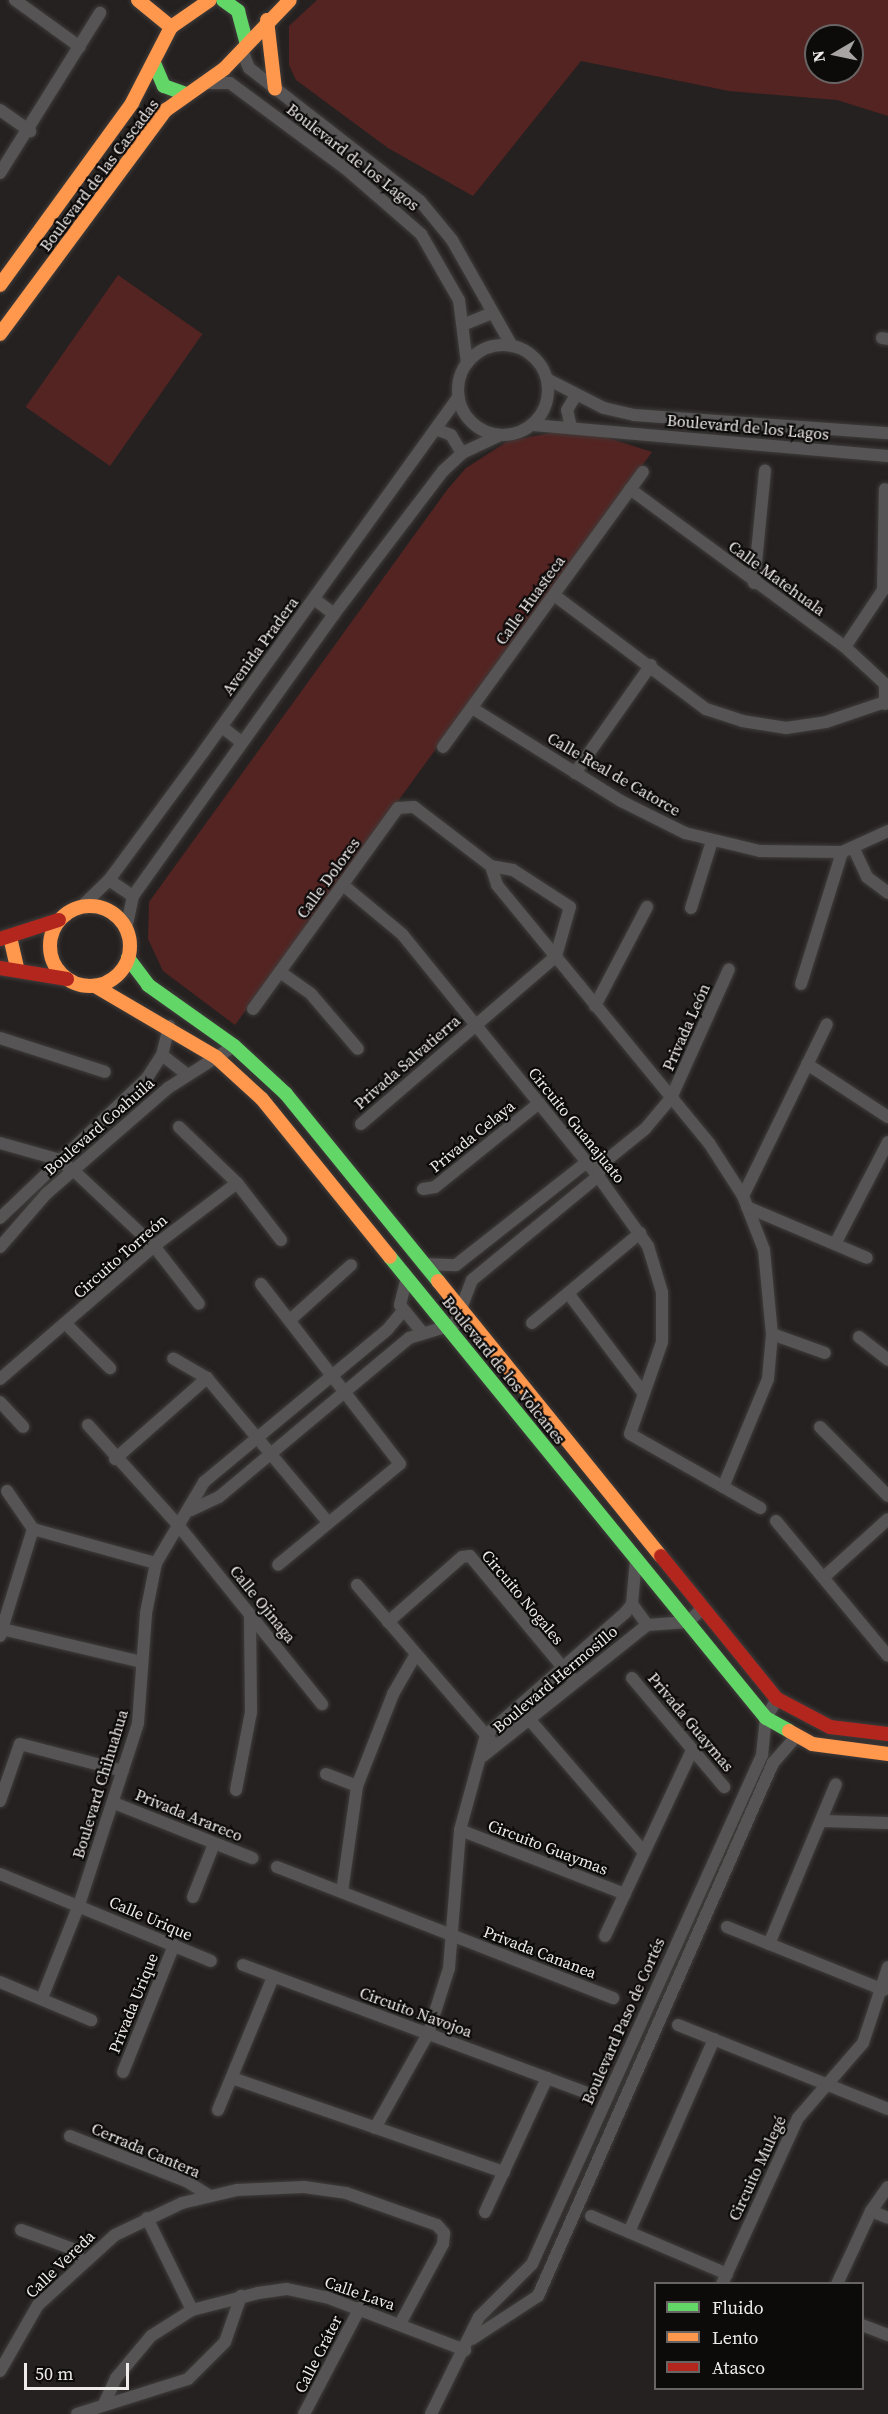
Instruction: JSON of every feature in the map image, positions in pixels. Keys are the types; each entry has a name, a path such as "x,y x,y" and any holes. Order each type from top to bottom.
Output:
{"street":[{"path":"15,0 80,47"},
{"path":"138,0 171,27 210,0"},
{"path":"223,0 238,11 244,46"},
{"name":"Boulevard de las Cascadas","path":"0,334 166,110 202,84 290,0"},
{"path":"0,173 30,131 100,13"},
{"path":"267,20 275,89"},
{"name":"Boulevard de las Cascadas","path":"0,285 132,103 171,27"},
{"name":"Boulevard de los Lagos","path":"244,46 244,62 275,89 420,201 452,240 512,346"},
{"path":"154,63 164,86 186,94"},
{"name":"Boulevard de los Lagos","path":"202,84 230,83 389,204 421,234 450,277 465,324 467,363"},
{"path":"0,110 30,131"},
{"path":"465,324 492,313"},
{"path":"0,968 17,968 95,986 115,977 128,958 126,929 133,896 334,614 462,453 498,436 533,425 546,404 547,379 534,357 512,346 487,348 467,363 458,397 471,423 498,436"},
{"name":"Boulevard de los Lagos","path":"547,379 576,395 634,415 888,433"},
{"path":"571,427 567,410 576,395"},
{"name":"Avenida Pradera","path":"81,907 109,880 438,430 458,397"},
{"name":"Boulevard de los Lagos","path":"533,425 888,456"},
{"path":"438,430 451,435 462,453"},
{"path":"754,583 765,471"},
{"name":"Calle Huasteca","path":"443,747 643,472"},
{"name":"Calle Matehuala","path":"630,489 754,583 845,647 885,684 887,704"},
{"path":"845,647 884,590 885,489"},
{"path":"554,595 651,665 706,709 742,721 786,728 887,704"},
{"path":"314,599 334,614"},
{"path":"576,773 651,665"},
{"name":"Calle Real de Catorce","path":"471,708 653,819 712,841 760,851 848,850 888,831"},
{"path":"222,727 241,742"},
{"name":"Calle Dolores","path":"253,1009 343,885 405,805 439,822 491,866"},
{"path":"691,908 712,841"},
{"path":"848,850 867,878 888,893"},
{"path":"801,984 848,850"},
{"path":"556,956 570,907 513,870 491,866 497,885 709,1143 745,1202 764,1250 772,1334 768,1379 723,1487 760,1508"},
{"path":"109,880 133,896"},
{"name":"Circuito Guanajuato","path":"343,885 402,934 587,1162 640,1233 657,1267 663,1317 657,1367 644,1394 630,1434 723,1487"},
{"path":"17,968 5,938 59,920 81,907 112,912 126,929"},
{"path":"595,1006 647,908"},
{"path":"59,920 50,944 67,979"},
{"name":"Privada Salvatierra","path":"360,1124 556,956"},
{"name":"Boulevard de los Volcanes","path":"128,958 148,985 234,1046 286,1094 777,1700 830,1727 888,1734"},
{"name":"Privada León","path":"603,1163 645,1129 671,1098 729,969"},
{"path":"280,972 311,994 358,1049"},
{"path":"130,1004 148,985"},
{"name":"Boulevard de los Volcanes","path":"95,986 169,1026 216,1058 262,1099 766,1718 795,1738 834,1750 888,1754"},
{"path":"745,1202 827,1024"},
{"name":"Boulevard Coahuila","path":"0,1218 57,1159 140,1085 162,1055 169,1026"},
{"path":"0,1038 105,1072"},
{"name":"Boulevard Coahuila","path":"0,1247 73,1170 186,1074 234,1046"},
{"path":"162,1055 186,1074"},
{"path":"807,1064 888,1117"},
{"name":"Privada Celaya","path":"423,1190 435,1187 539,1103"},
{"path":"179,1127 237,1184 281,1240"},
{"path":"836,1244 888,1142"},
{"path":"0,1143 57,1159 73,1170 154,1246 199,1304"},
{"path":"423,1264 451,1267 587,1162 603,1163 598,1176 466,1288"},
{"name":"Circuito Torreón","path":"0,1380 67,1325 154,1246 237,1184"},
{"path":"745,1202 867,1258"},
{"path":"532,1323 640,1233"},
{"path":"290,1320 351,1265"},
{"path":"407,1277 399,1298 402,1312 421,1331 448,1328 464,1313 466,1288 451,1267"},
{"path":"261,1284 347,1390 400,1464 327,1521 278,1565"},
{"path":"568,1293 644,1394"},
{"name":"Boulevard Chihuahua","path":"42,1998 79,1905 114,1803 138,1723 142,1662 156,1563 178,1525 191,1510 204,1482 254,1435 387,1330 402,1312"},
{"path":"67,1325 110,1368"},
{"name":"Boulevard Chihuahua","path":"191,1510 219,1497 421,1331"},
{"path":"772,1334 825,1353"},
{"path":"859,1337 888,1359"},
{"path":"173,1358 207,1378 327,1521"},
{"path":"115,1458 207,1378"},
{"path":"2,1409 23,1426"},
{"name":"Calle Ojinaga","path":"88,1425 115,1458 178,1525 322,1704"},
{"path":"820,1428 888,1496"},
{"path":"7,1491 33,1528 156,1563"},
{"path":"824,1577 888,1519"},
{"path":"776,1521 888,1656"},
{"path":"33,1528 1,1632 142,1662"},
{"name":"Circuito Nogales","path":"388,1622 462,1557 470,1557 575,1682"},
{"path":"636,1558 632,1604 647,1625 688,1622 703,1608"},
{"path":"357,1585 498,1749"},
{"name":"Boulevard Hermosillo","path":"375,2128 428,2034 455,1936 460,1830 483,1755 486,1735 560,1666 632,1604"},
{"path":"236,1790 251,1712 250,1616"},
{"name":"Boulevard Hermosillo","path":"483,1755 498,1749 529,1719 647,1625"},
{"path":"342,1892 357,1786 393,1694 416,1654"},
{"name":"Privada Guaymas","path":"632,1678 724,1787"},
{"name":"Boulevard Paso de Cortés","path":"430,2414 468,2344 479,2317 532,2264 762,1755 766,1718 777,1700"},
{"path":"529,1719 644,1852"},
{"name":"Boulevard Paso de Cortés","path":"468,2344 522,2311 538,2296 773,1763 795,1738"},
{"path":"0,1801 20,1744 123,1771"},
{"path":"605,1936 692,1750"},
{"path":"326,1774 357,1786"},
{"path":"769,1944 836,1784"},
{"name":"Privada Arareco","path":"114,1803 252,1858"},
{"path":"822,1821 888,1823"},
{"name":"Circuito Guaymas","path":"460,1830 625,1894"},
{"path":"193,1897 214,1844"},
{"name":"Privada Cananea","path":"277,1867 613,1998"},
{"name":"Calle Urique","path":"0,1874 211,1961"},
{"path":"727,1927 884,1990"},
{"name":"Privada Urique","path":"123,2072 174,1945"},
{"name":"Circuito Navojoa","path":"243,1965 584,2092"},
{"name":"Circuito Mulegé","path":"591,2216 629,2232 724,2279 798,2118 829,2085 863,2043 884,1990 888,1967"},
{"path":"218,2110 273,1977"},
{"path":"0,1982 91,2019"},
{"path":"641,2021 658,2028"},
{"path":"678,2025 888,2109"},
{"path":"629,2232 714,2040"},
{"path":"232,2078 504,2172"},
{"path":"485,2212 547,2078"},
{"name":"Cerrada Cantera","path":"70,2136 186,2181 208,2195"},
{"name":"Calle Vereda","path":"0,2371 38,2305 82,2262 115,2235 147,2218 208,2195 273,2187 346,2193 437,2225 444,2233 400,2324"},
{"path":"837,2282 871,2211 888,2187"},
{"path":"871,2211 888,2218"},
{"path":"147,2218 192,2310"},
{"path":"21,2230 73,2249 82,2262"},
{"path":"532,2264 550,2272"},
{"name":"Calle Lava","path":"104,2404 132,2354 192,2310 241,2296 287,2289 360,2308 400,2324 468,2344"},
{"path":"77,2414 104,2404 170,2388 210,2362 225,2342 241,2296"},
{"name":"Calle Cráter","path":"304,2414 360,2308"},
{"path":"864,2326 888,2335"}],"shaded area":[{"path":"317,0 888,0 888,116 837,100 729,91 581,61 473,196 388,148 296,80 289,65 289,26"},
{"path":"118,275 202,334 110,466 26,407"},
{"path":"561,431 596,434 652,452 235,1025 163,971 148,939 149,902 447,490 466,468 508,441"}],"traffic: fast":[{"path":"223,0 238,11 246,41"},
{"path":"154,63 164,86 186,94"},
{"path":"128,958 148,985 234,1046 286,1094 438,1281"},
{"path":"390,1257 766,1718 789,1731"}],"traffic: slow":[{"path":"138,0 171,27"},
{"path":"0,285 132,103 171,27 210,0"},
{"path":"0,334 166,110 224,69 290,0"},
{"path":"267,20 275,89"},
{"path":"90,906 105,909 118,918 127,931 130,946 127,961 118,974 105,983 90,986 75,983 62,974 53,961 50,946 53,931 62,918 75,909 90,906"},
{"path":"10,937 17,968"},
{"path":"95,986 216,1057 262,1099 390,1257"},
{"path":"438,1281 661,1556"},
{"path":"789,1731 812,1744 888,1754"}],"traffic: jam":[{"path":"0,939 59,920"},
{"path":"0,968 67,979"},
{"path":"661,1556 777,1699 830,1727 888,1734"}]}
